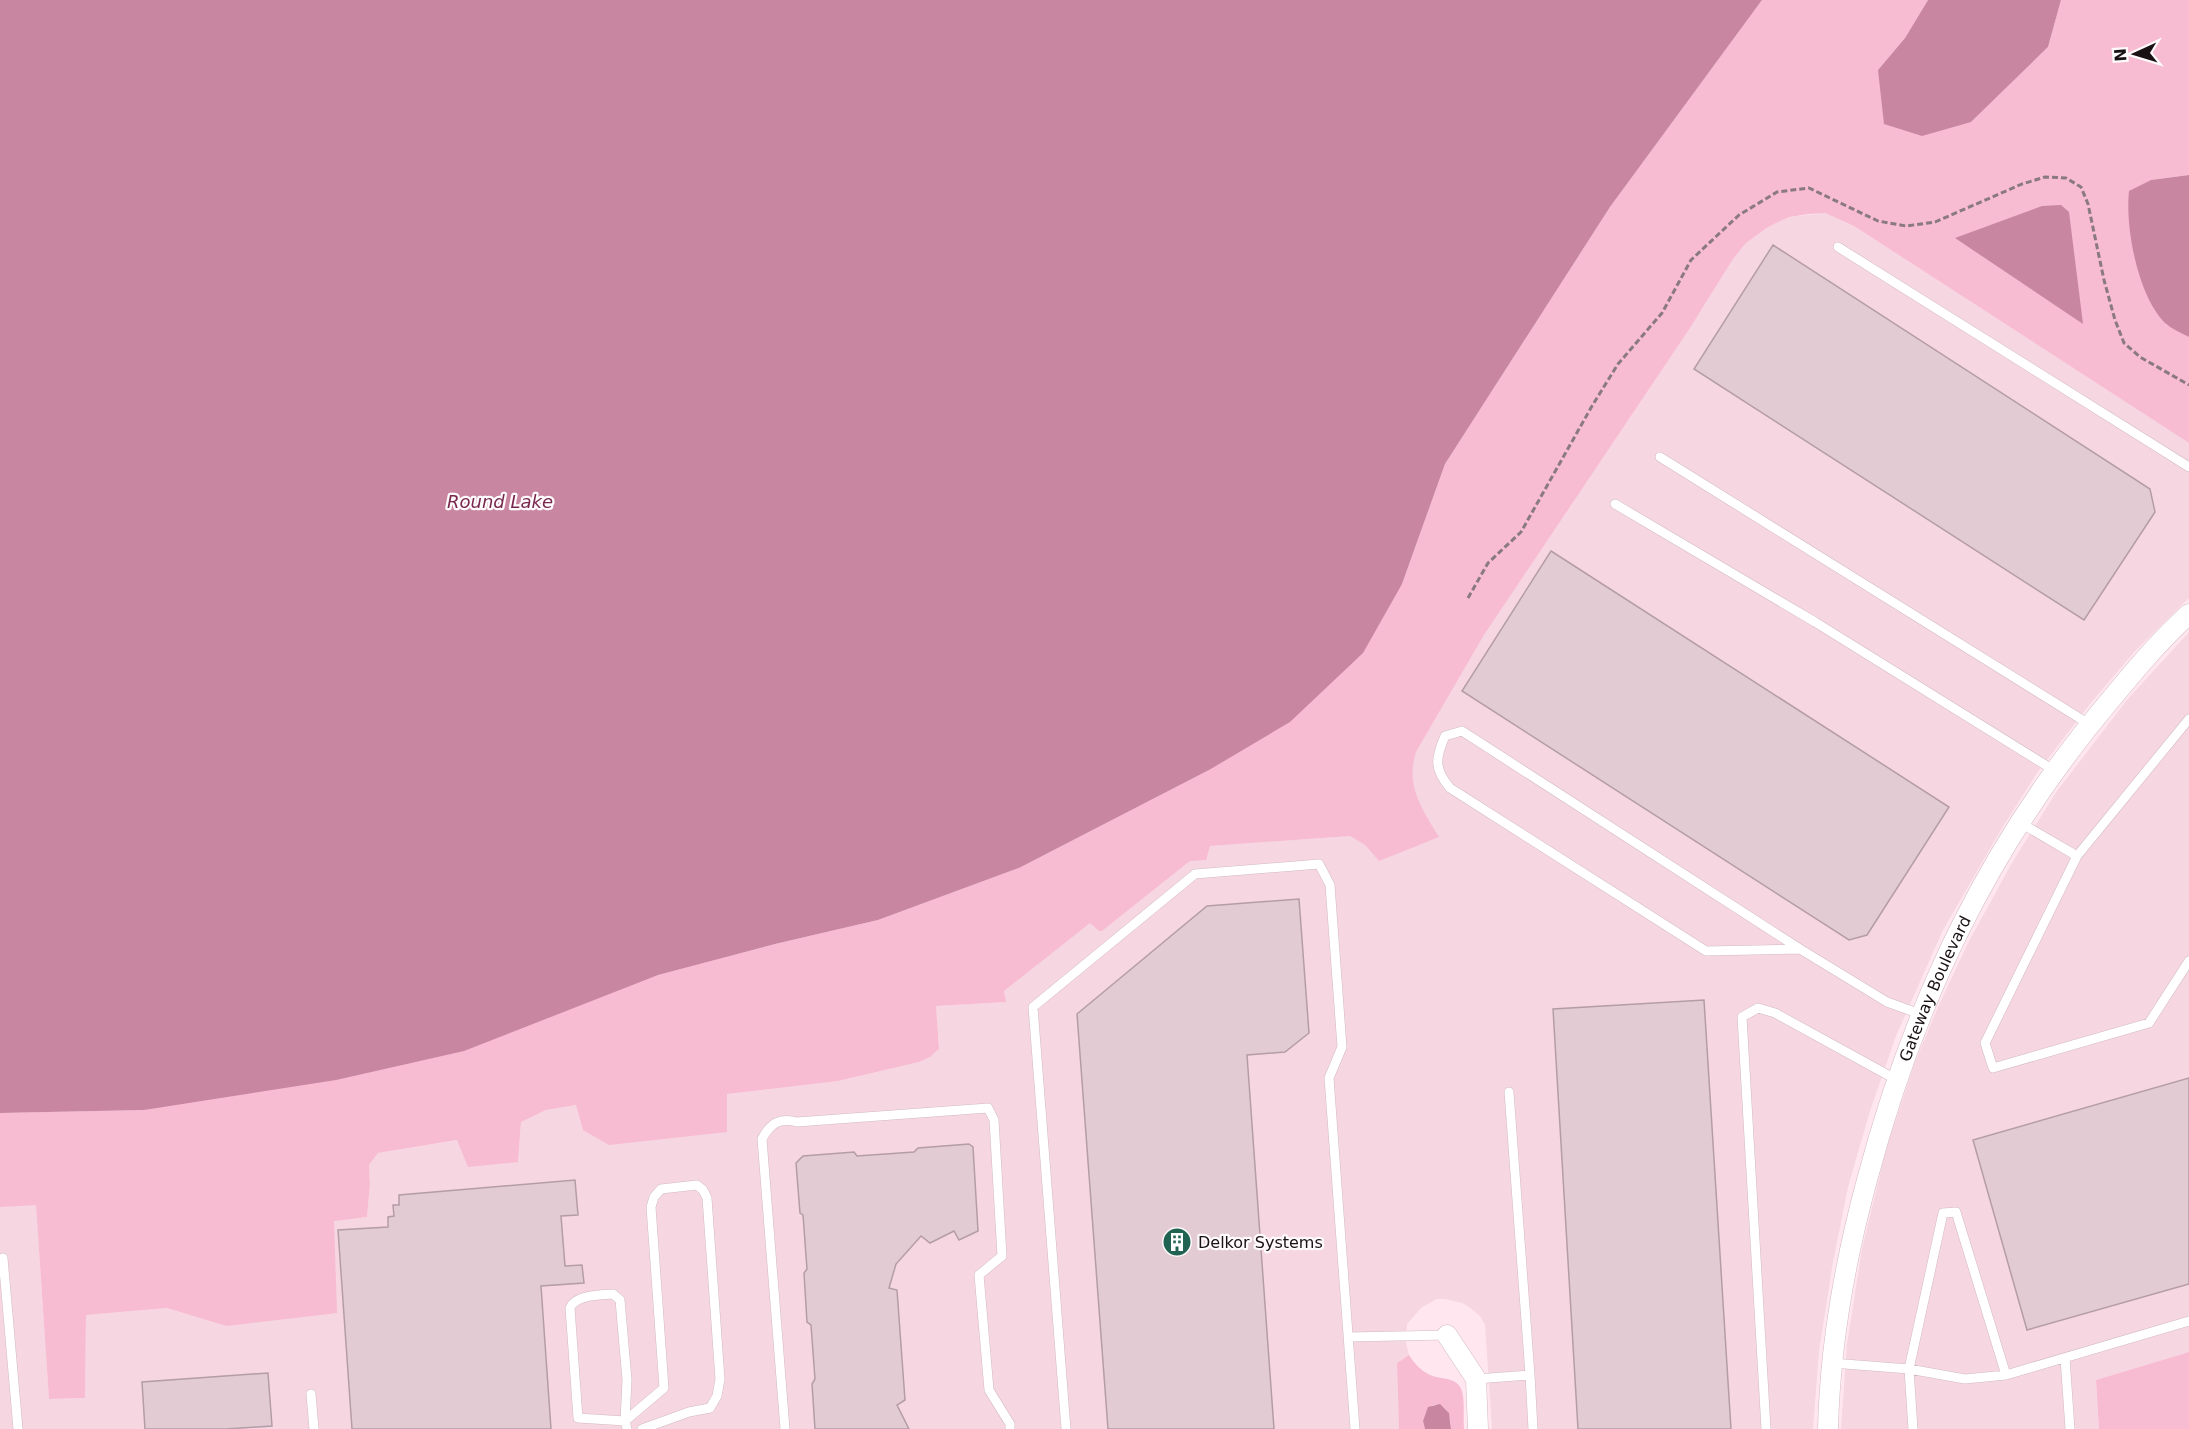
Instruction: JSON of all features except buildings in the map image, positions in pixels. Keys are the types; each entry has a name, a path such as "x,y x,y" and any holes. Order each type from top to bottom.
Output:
{"street":[{"name":"Gateway Boulevard","path":"1828,1429 1833,1363 1845,1273 1858,1210 1882,1122 1920,1014 1950,945 2019,822 2055,771 2089,724 2131,675 2189,614"},
{"path":"1447,1335 1476,1379 1479,1429"}],"lane":[{"path":"1838,247 2189,467"},
{"path":"1660,456 2089,724"},
{"path":"1615,504 1815,622 2055,771"},
{"path":"2189,719 2077,856 1985,1043 1993,1068 2149,1023 2189,961"},
{"path":"1800,949 1706,951 1450,788 1440,776 1437,754 1445,736 1462,731 1800,949 1887,1002 1920,1014"},
{"path":"2019,822 2077,856"},
{"path":"1066,1429 1033,1007 1195,874 1319,864 1330,885 1342,1047 1329,1078 1355,1429"},
{"path":"1766,1429 1742,1017 1758,1008 1775,1013 1897,1080"},
{"path":"1509,1092 1533,1429"},
{"path":"785,1429 762,1139 769,1126 787,1119 797,1122 988,1108 994,1120 1002,1256 980,1275 989,1390 1010,1424 1010,1429"},
{"path":"626,1425 664,1388 651,1207 654,1197 661,1189 697,1185 707,1198 720,1379 717,1396 710,1408 689,1412 642,1429"},
{"path":"1913,1429 1909,1369 1943,1213 1956,1212 2006,1375"},
{"path":"3,1258 18,1429"},
{"path":"613,1294 620,1300 627,1380 626,1425 578,1418 570,1317 572,1303 578,1300 613,1294"},
{"path":"1833,1363 1909,1369 1965,1378 2006,1375 2189,1321"},
{"path":"1349,1337 1447,1335"},
{"path":"2065,1358 2070,1429"},
{"path":"1476,1379 1530,1375"},
{"path":"311,1394 314,1429"}],"path":[{"path":"1468,598 1488,562 1521,532 1618,364 1662,313 1690,260 1739,215 1777,192 1809,188 1878,221 1906,226 1935,222 2022,184 2045,177 2066,178 2081,187 2088,204 2107,290 2124,343 2140,357 2189,385"}],"shaded area":[{"path":"1762,0 1928,0 1905,38 1878,70 1971,122 2048,47 2061,0 2189,0 2189,175 2151,180 2166,324 2189,337 2189,443 1854,226 1825,213 1789,217 1768,227 1746,243 1733,259 1690,328 1484,635 1416,752 1413,764 1414,786 1421,806 1439,837 1379,861 1365,845 1350,836 1210,846 1206,860 1190,861 1102,931 1090,923 1004,991 1006,1002 936,1006 939,1049 930,1057 919,1062 838,1081 727,1094 727,1132 609,1145 583,1130 576,1105 546,1110 521,1122 518,1162 468,1167 457,1140 378,1153 369,1165 367,1217 334,1221 337,1313 226,1326 167,1308 86,1315 85,1398 49,1399 36,1205 0,1207 0,1113 144,1110 775,944 878,920 1019,868 1209,770 1402,584 1445,464 1610,207"},
{"path":"1825,213 1854,226 2189,443 2189,598 2135,651 2089,705 2037,773 1943,930 1896,1036 1870,1111 1848,1187 1819,1351 1813,1429 1492,1429 1485,1325 1480,1316 1462,1303 1437,1299 1421,1308 1407,1324 1406,1343 1409,1355 1397,1363 1399,1429 0,1429 0,1207 36,1204 49,1399 85,1398 86,1315 167,1308 226,1326 334,1220 367,1217 369,1165 378,1153 458,1140 518,1162 521,1122 546,1110 576,1105 583,1130 727,1132 727,1094 838,1081 919,1062 930,1057 939,1049 936,1006 1005,1002 1004,991 1090,922 1096,929 1102,931 1209,846 1350,836 1365,845 1379,861 1438,836 1419,803 1414,790 1411,766 1416,752 1484,635 1690,328 1733,259 1746,243 1768,227 1789,217"},
{"path":"2189,632 2189,1352 2096,1380 2099,1429 1841,1429 1847,1344 1862,1249 1887,1146 1915,1062 1939,1005 1968,943 2013,861 2057,791 2127,700"},
{"path":"2189,1352 2189,1429 2099,1429 2096,1380"},
{"path":"1409,1355 1426,1373 1453,1381 1460,1386 1464,1429 1451,1429 1445,1409 1442,1406 1433,1405 1423,1421 1425,1429 1399,1429 1397,1363"}],"water":[{"name":"Round Lake","path":"0,0 1762,0 1610,207 1445,464 1402,584 1363,653 1290,722 1209,770 1019,868 878,920 658,975 464,1051 336,1080 144,1110 0,1113"},
{"path":"1928,0 2061,0 2048,47 1971,122 1922,136 1884,124 1878,70 1905,38"},
{"path":"2189,175 2189,337 2165,323 2147,296 2135,261 2128,206 2129,191 2151,180"},
{"path":"2061,205 2069,212 2083,324 1955,238 2042,206"},
{"path":"1440,1404 1449,1413 1451,1429 1425,1429 1423,1421 1428,1407"}],"place":[{"name":"Delkor Systems","path":"1177,1242"}]}
